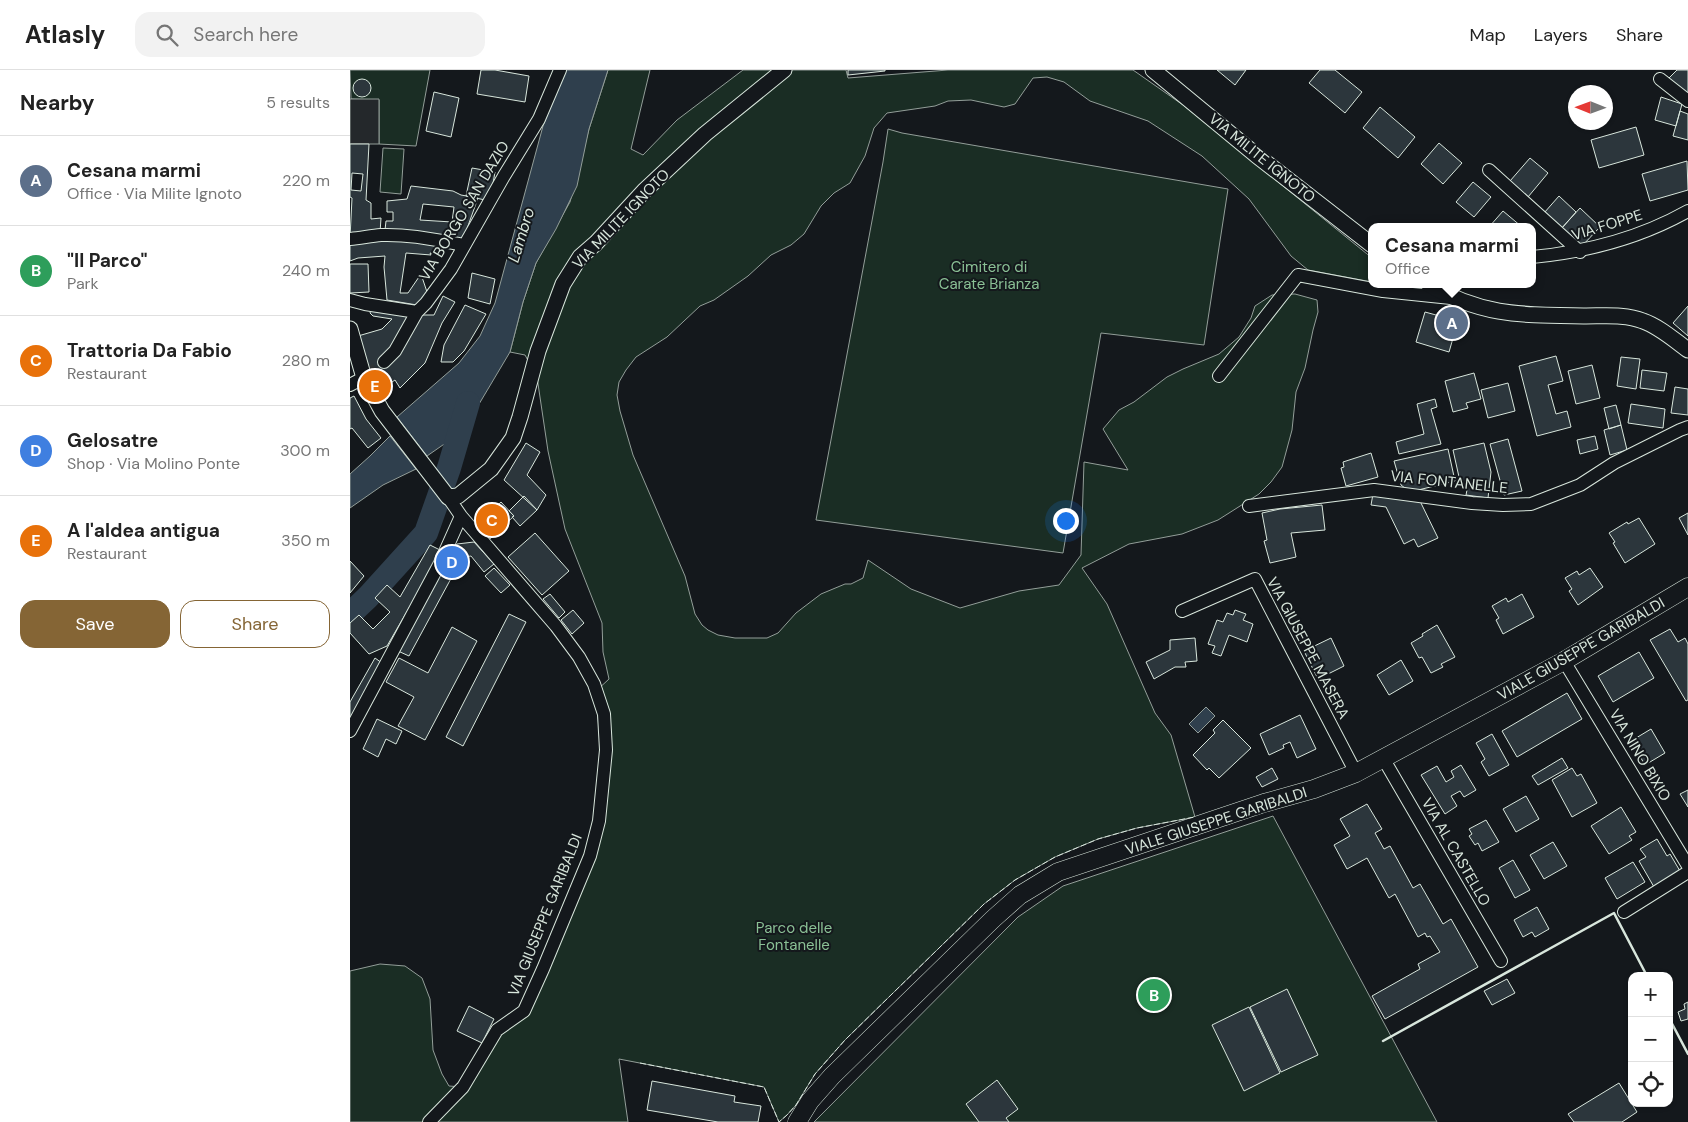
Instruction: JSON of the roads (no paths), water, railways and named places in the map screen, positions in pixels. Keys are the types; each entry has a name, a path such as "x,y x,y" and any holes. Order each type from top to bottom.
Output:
{"main road":[{"name":"VIALE GIUSEPPE GARIBALDI","path":"797,1122 810,1101 832,1076 993,919 1020,896 1058,872 1264,803 1314,789 1356,773 1564,661 1688,587"}],"street":[{"name":"VIA BORGO SAN DAZIO","path":"384,362 394,351 417,312 451,269 538,119 560,70"},
{"name":"VIA MILITE IGNOTO","path":"448,496 458,496 491,469 513,438 538,351 563,284 580,257 596,243 644,191 705,134 784,70"},
{"name":"VIA MILITE IGNOTO","path":"1153,70 1256,155 1368,242"},
{"path":"1660,79 1688,100"},
{"path":"1489,170 1580,252"},
{"name":"VIA FOPPE","path":"1536,257 1580,252 1648,230 1688,211"},
{"path":"350,239 380,235 408,236 430,238 464,245"},
{"path":"1219,376 1298,274 1383,291 1453,299"},
{"path":"1435,288 1453,299 1471,306 1501,312 1628,317 1642,320 1654,325 1688,350"},
{"path":"350,300 417,312"},
{"path":"350,329 366,377 382,411 448,496"},
{"path":"350,385 366,377"},
{"name":"VIA FONTANELLE","path":"1248,506 1374,490 1472,503 1531,504 1580,485 1614,463 1688,427"},
{"name":"VIA GIUSEPPE GARIBALDI","path":"429,1122 463,1087 497,1030 524,1011 590,856 598,821 606,750 604,714 594,684 579,657 556,626 461,516 448,496"},
{"path":"350,730 440,563 461,516"},
{"name":"VIA GIUSEPPE MASERA","path":"1182,611 1255,579 1356,773"},
{"name":"VIA NINO BIXIO","path":"1564,661 1688,866"},
{"name":"VIA AL CASTELLO","path":"1383,758 1501,961"},
{"path":"1624,912 1688,872"}],"water":[{"path":"565,70 608,70 589,129 577,186 556,229 536,263 523,302 510,352 463,431 427,456 397,417 459,363 480,336 495,303 543,126"},
{"path":"390,436 416,469 383,485 350,508 350,474"},
{"path":"1206,707 1215,716 1198,733 1189,724"}],"waterway":[{"name":"Lambro","path":"350,614 426,533 449,468 468,403"}],"tunnel":[{"path":"367,376 384,362"}],"place":[{"name":"Cesana marmi","path":"1452,323"},
{"name":"A l'aldea antigua","path":"375,386"},
{"name":"Trattoria Da Fabio","path":"492,520"},
{"name":"Gelosatre","path":"452,562"},
{"name":"\"Il Parco\"","path":"1154,995"}],"park label":[{"name":"Cimitero di Carate Brianza","path":"989,276"},
{"name":"Parco delle Fontanelle","path":"794,936"}]}
